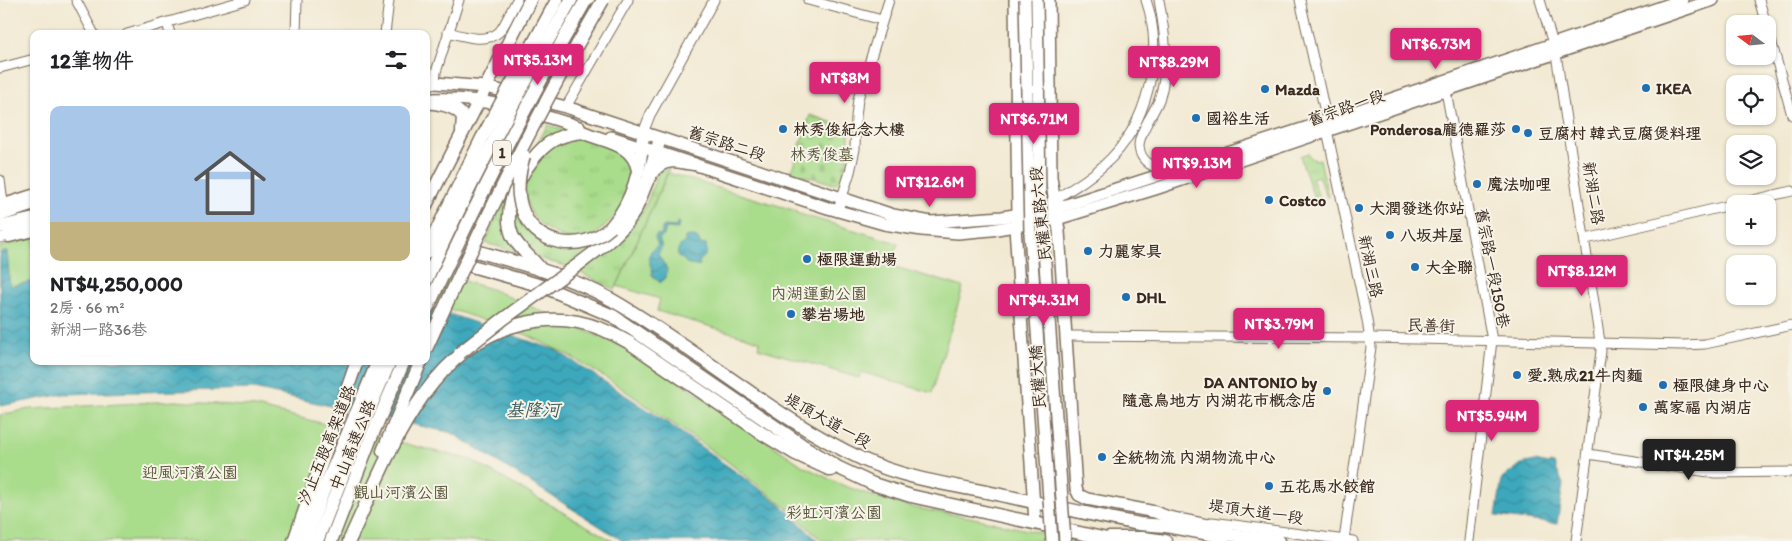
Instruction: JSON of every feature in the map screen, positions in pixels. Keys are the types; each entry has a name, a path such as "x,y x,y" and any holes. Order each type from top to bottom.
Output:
{"highway":[{"path":"430,197 530,0"},
{"name":"1","path":"430,245 482,138 558,0"},
{"name":"1","path":"430,271 491,146 570,0"},
{"name":"1","path":"430,303 496,164 562,40 586,0"},
{"name":"1","path":"430,340 481,231 539,115 603,0"},
{"path":"430,102 450,107 461,113 464,123 460,138"},
{"path":"539,115 520,170 518,188 521,206 532,227 555,241 567,244 590,240 603,234 624,210 636,185 642,147 642,133"},
{"path":"570,124 581,132 619,146 632,156 638,170"},
{"path":"541,270 534,259 521,248 511,233 509,219 510,202 521,178 538,153 546,145 558,138 581,132"},
{"path":"348,541 409,416 430,386 460,353 617,234 635,210 660,139"},
{"path":"644,188 660,165 670,161 694,164"},
{"path":"3,221 30,206"},
{"path":"3,221 30,219"},
{"path":"3,221 30,229"},
{"name":"堤頂大道一段","path":"430,238 541,270 581,285 610,299 647,321 772,406 831,443 864,459 899,472 938,482 1139,524 1166,526 1215,535 1279,541"},
{"name":"堤頂大道一段","path":"430,254 542,286 613,316 802,445 839,468 873,484 912,496 1116,541"},
{"path":"460,353 512,326 533,321 555,320 591,324 630,343 763,434 796,454 839,473 873,484"},
{"path":"294,541 356,365"},
{"name":"汐止五股高架道路","path":"305,541 323,492 376,365"},
{"name":"中山高速公路","path":"318,541 357,439 388,365"},
{"name":"中山高速公路","path":"331,541 370,440 402,365"},
{"path":"348,541 419,365"},
{"path":"1139,524 1165,538"},
{"path":"1101,538 1165,538 1200,541"}],"main road":[{"name":"民權東路六段","path":"1015,0 1018,158 1017,221 1021,315 1035,522"},
{"name":"民權大橋","path":"1025,0 1030,233 1052,541"},
{"name":"民權大橋","path":"1037,0 1040,194 1065,541"},
{"name":"民權東路六段","path":"1049,0 1051,177 1056,208 1067,336 1076,489 1079,494 1087,499 1155,512 1217,528 1231,535"},
{"name":"舊宗路一段","path":"1017,221 1169,172 1446,91 1682,0"},
{"name":"舊宗路一段","path":"1017,221 1034,212 1198,175 1327,126 1555,49 1714,0"},
{"name":"舊宗路二段","path":"431,83 486,87 566,107 894,215 931,222 1017,221"},
{"name":"舊宗路二段","path":"430,101 453,99 479,101 522,109 884,224 958,234 1017,221"},
{"path":"3,221 30,198"}],"street":[{"path":"76,0 92,30"},
{"path":"140,30 245,0"},
{"path":"296,30 297,0"},
{"path":"385,30 389,0"},
{"path":"431,83 459,0"},
{"path":"448,32 463,36 488,38 499,32 517,0"},
{"path":"566,107 628,0"},
{"path":"642,133 650,115 714,0"},
{"path":"808,0 882,20"},
{"path":"838,210 855,149 858,99 889,0"},
{"path":"1056,208 1105,164 1127,138 1144,102 1150,83 1153,40 1147,2 1160,0 1165,34 1166,59 1164,80 1159,100 1140,139 1139,146 1148,164 1169,172"},
{"name":"新湖三路","path":"1300,0 1371,346 1349,540"},
{"name":"新湖二路","path":"1540,0 1555,49 1586,239 1601,350 1576,541"},
{"path":"1759,0 1763,15"},
{"path":"167,22 169,30"},
{"path":"1776,58 1792,115"},
{"path":"0,68 30,60"},
{"name":"舊宗路一段150巷","path":"1446,91 1492,340 1469,541"},
{"path":"1018,158 1051,156"},
{"path":"0,180 3,221"},
{"path":"1774,195 1792,191"},
{"path":"1586,239 1726,206"},
{"path":"1021,315 1065,312"},
{"name":"民善街","path":"1067,336 1370,338 1683,345 1705,344 1792,325"},
{"path":"1588,454 1715,473 1792,472"},
{"name":"堤頂大道一段","path":"1155,512 1213,522 1349,540"}],"green space":[{"name":"林秀俊墓","path":"810,115 849,128 846,166 840,180 835,184 791,172"},
{"path":"547,125 614,145 636,159 625,206 593,237 562,236 541,225 529,208 525,188 526,176 533,154"},
{"path":"1308,153 1312,159 1320,159 1328,197 1318,176 1312,178 1321,203 1316,204 1300,156"},
{"path":"670,167 615,290 579,272 627,234 646,205 658,172"},
{"name":"內湖運動公園","path":"668,173 898,243 892,266 963,287 932,393 861,372 859,378 758,348 760,341 657,311 660,299 617,286"},
{"path":"516,174 522,208 544,236 606,242 569,267 485,243"},
{"path":"30,238 30,282 0,290 0,247"},
{"name":"彩虹河濱公園","path":"430,271 491,289 641,355 803,466 842,485 915,508 969,517 1077,541 822,541 786,507 724,459 608,379 568,355 527,335 430,302"},
{"name":"迎風河濱公園","path":"176,401 256,407 471,460 613,541 0,541 0,415 29,409"}],"water":[{"path":"677,222 679,222 678,229 666,228 664,236 659,238 662,247 658,254 667,269 666,278 660,283 651,274 653,273 648,258 651,251 658,245 655,238 656,235 662,234 664,226 676,227"},
{"path":"685,237 697,238 702,245 706,244 707,252 699,261 700,265 690,265 682,258 679,258 678,249 685,242"},
{"name":"基隆河","path":"7,251 10,286 30,282 30,365 430,365 430,307 556,350 668,423 779,503 818,541 623,541 452,433 254,389 64,394 0,406 0,253"},
{"path":"1535,461 1554,464 1563,484 1557,524 1496,516 1502,479 1521,464"}],"place":[{"name":"IKEA","path":"1646,88"},
{"name":"Mazda","path":"1265,89"},
{"name":"國裕生活","path":"1196,118"},
{"name":"林秀俊紀念大樓","path":"783,129"},
{"name":"Ponderosa龐德羅莎","path":"1516,129"},
{"name":"豆腐村 韓式豆腐煲料理","path":"1528,133"},
{"name":"魔法咖哩","path":"1477,184"},
{"name":"Costco","path":"1269,200"},
{"name":"大潤發迷你站","path":"1359,208"},
{"name":"八坂丼屋","path":"1390,235"},
{"name":"力麗家具","path":"1088,251"},
{"name":"極限運動場","path":"807,259"},
{"name":"大全聯","path":"1415,267"},
{"name":"DHL","path":"1126,297"},
{"name":"攀岩場地","path":"791,314"},
{"name":"愛.熟成21牛肉麵","path":"1517,375"},
{"name":"極限健身中心","path":"1663,385"},
{"name":"DA ANTONIO by 隨意鳥地方 內湖花市概念店","path":"1327,391"},
{"name":"萬家福 內湖店","path":"1643,407"},
{"name":"全統物流 內湖物流中心","path":"1102,457"},
{"name":"五花馬水餃館","path":"1269,486"}],"park label":[{"name":"觀山河濱公園","path":"401,492"}]}
